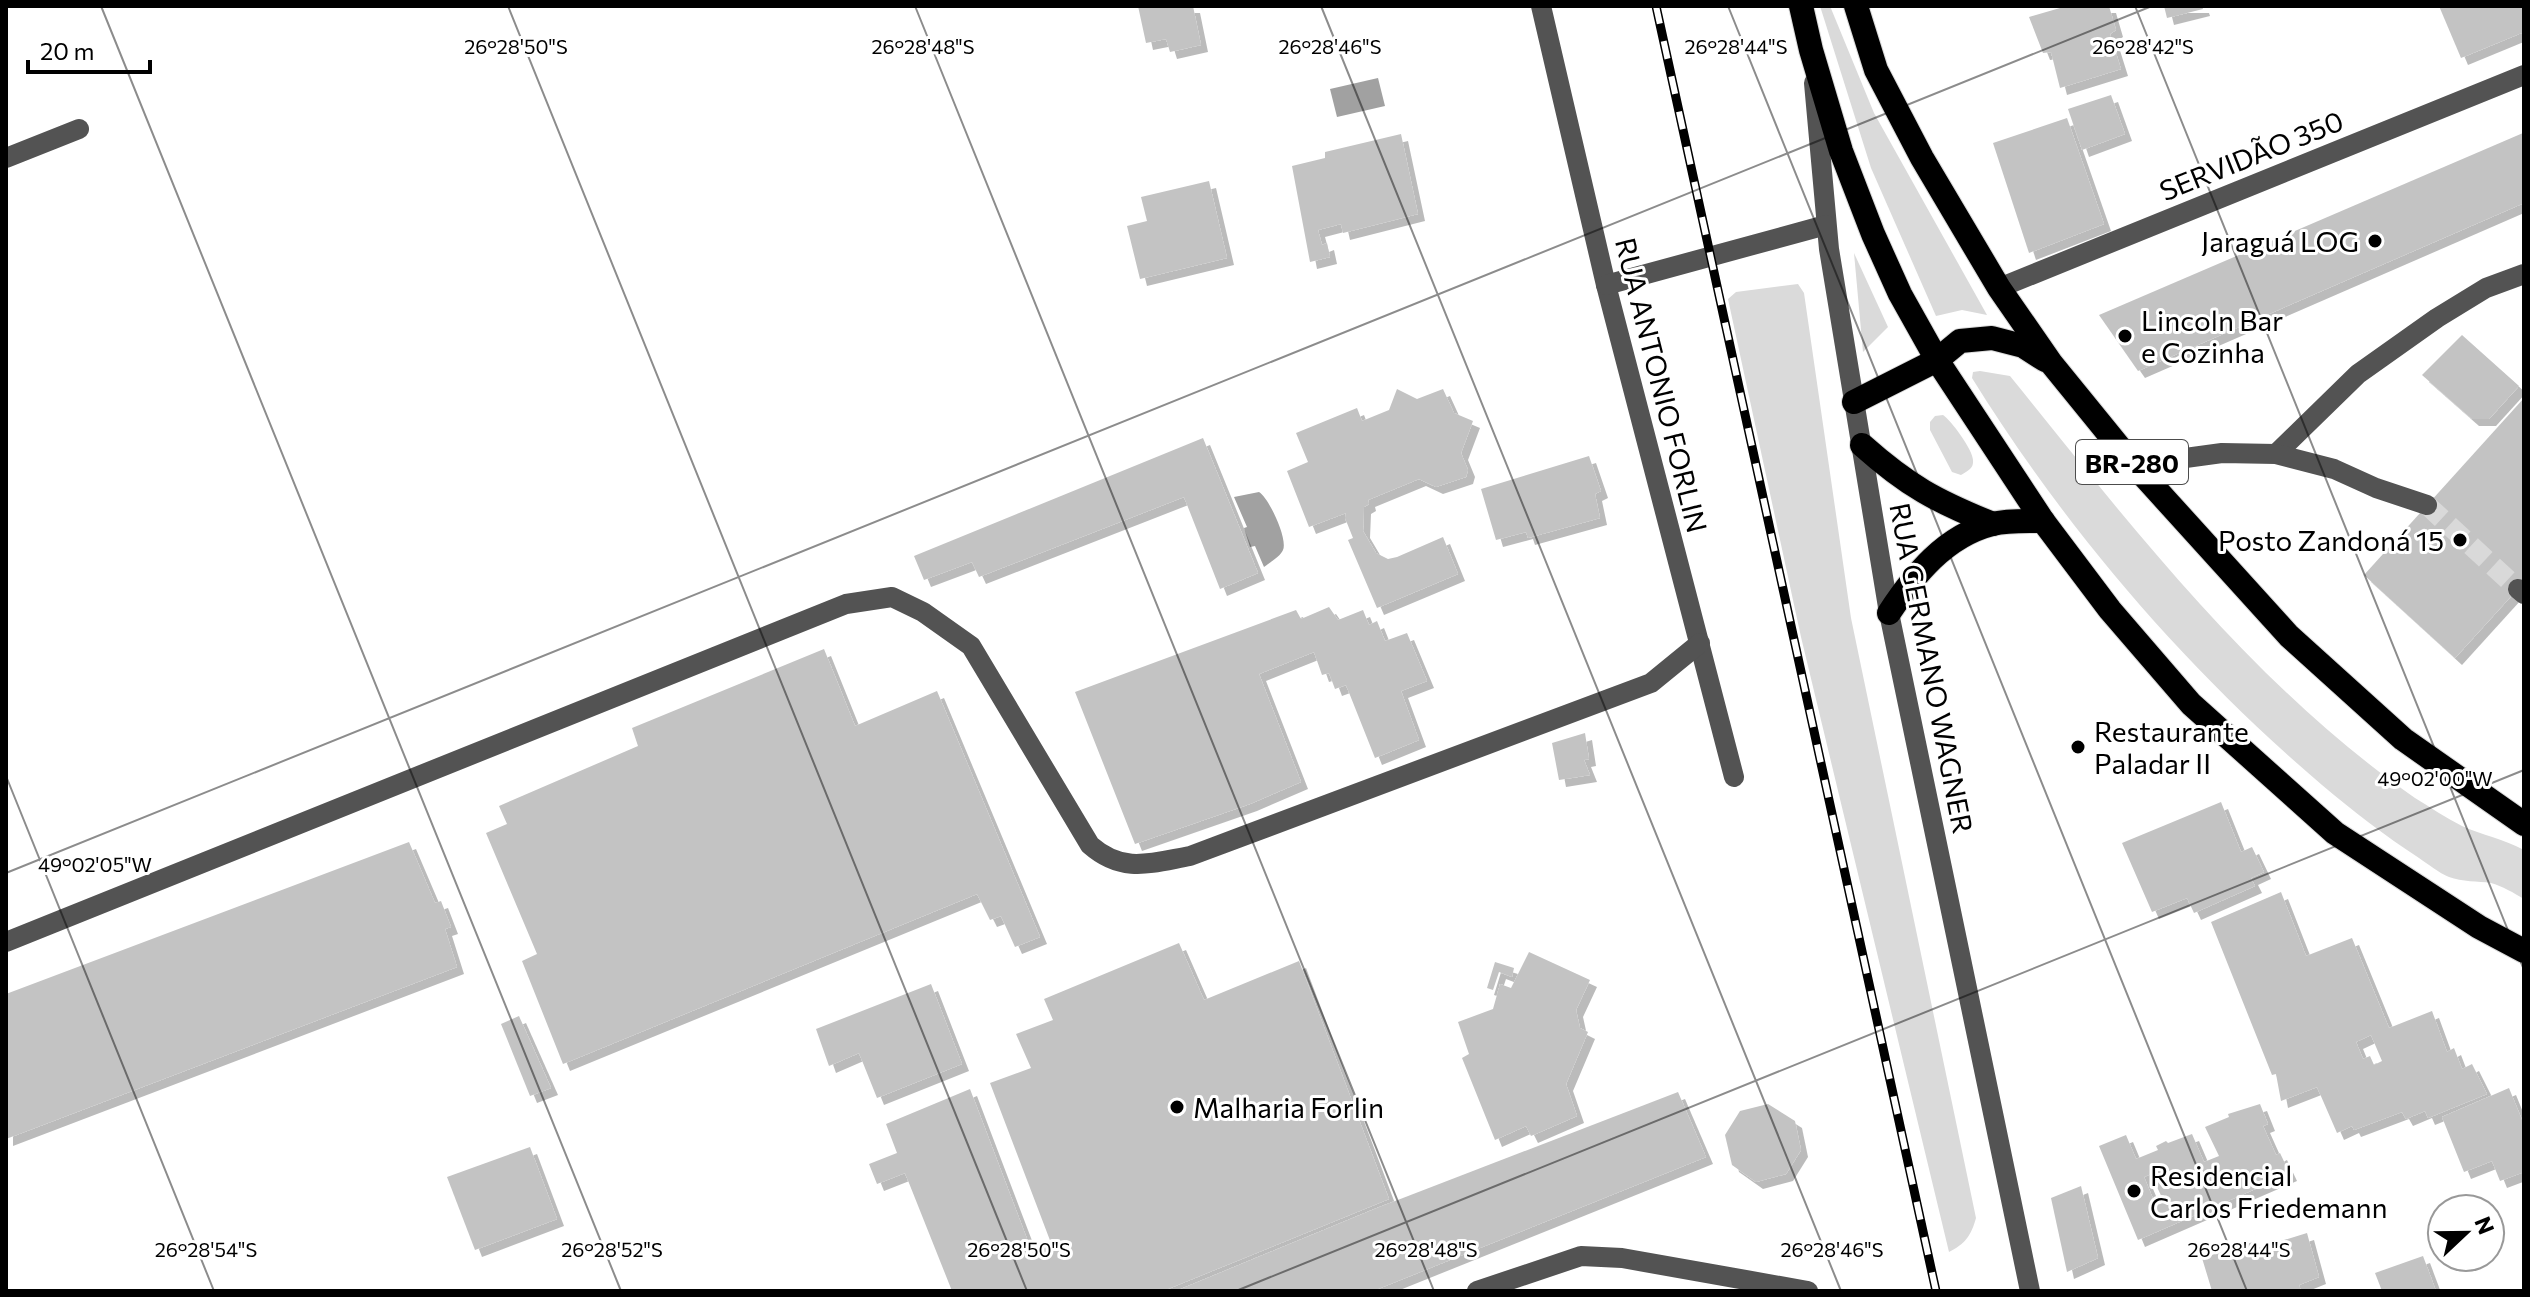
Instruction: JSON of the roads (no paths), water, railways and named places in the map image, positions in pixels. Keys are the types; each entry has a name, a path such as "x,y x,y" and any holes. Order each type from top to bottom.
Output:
{"highway":[{"path":"1801,6 1841,151 1900,294 1937,360 2043,521 2110,610 2191,704 2335,833 2479,927 2524,951"},
{"name":"BR-280","path":"1856,6 1876,70 1922,158 1999,288 2051,363 2134,465 2289,636 2403,739 2524,824"},
{"path":"1854,402 1937,360 1960,341 1992,338 2023,346 2051,363"},
{"path":"1862,445 1899,478 1929,497 1993,524"},
{"path":"1889,613 1909,582 1935,555 1966,535 1993,524 2043,521"}],"street":[{"name":"RUA ANTONIO FORLIN","path":"1541,6 1606,285 1734,777"},
{"name":"RUA GERMANO WAGNER","path":"1811,50 1826,225 1889,613 2030,1291"},
{"name":"SERVIDÃO 350","path":"1999,288 2524,75"},
{"path":"6,158 79,129"},
{"path":"1606,285 1826,225"},
{"path":"2276,454 2358,374 2437,318 2486,288 2524,274"},
{"path":"2134,465 2222,453 2276,454 2334,469 2376,488 2427,505"},
{"path":"6,942 846,604 892,597 923,612 971,646 1090,845 1103,857 1133,866 1190,856 1651,683 1700,643"},
{"path":"1477,1291 1581,1256 1622,1258 1808,1291"},
{"path":"2024,1291 2030,1291"}],"tunnel":[{"path":"2427,505 2518,589"}],"railway":[{"path":"1656,6 1936,1291"}],"place":[{"name":"Jaraguá LOG","path":"2375,241"},
{"name":"Lincoln Bar e Cozinha","path":"2125,336"},
{"name":"Posto Zandoná 15","path":"2460,540"},
{"name":"Restaurante Paladar II","path":"2078,747"},
{"name":"Malharia Forlin","path":"1177,1107"},
{"name":"Residencial Carlos Friedemann","path":"2134,1191"}]}
